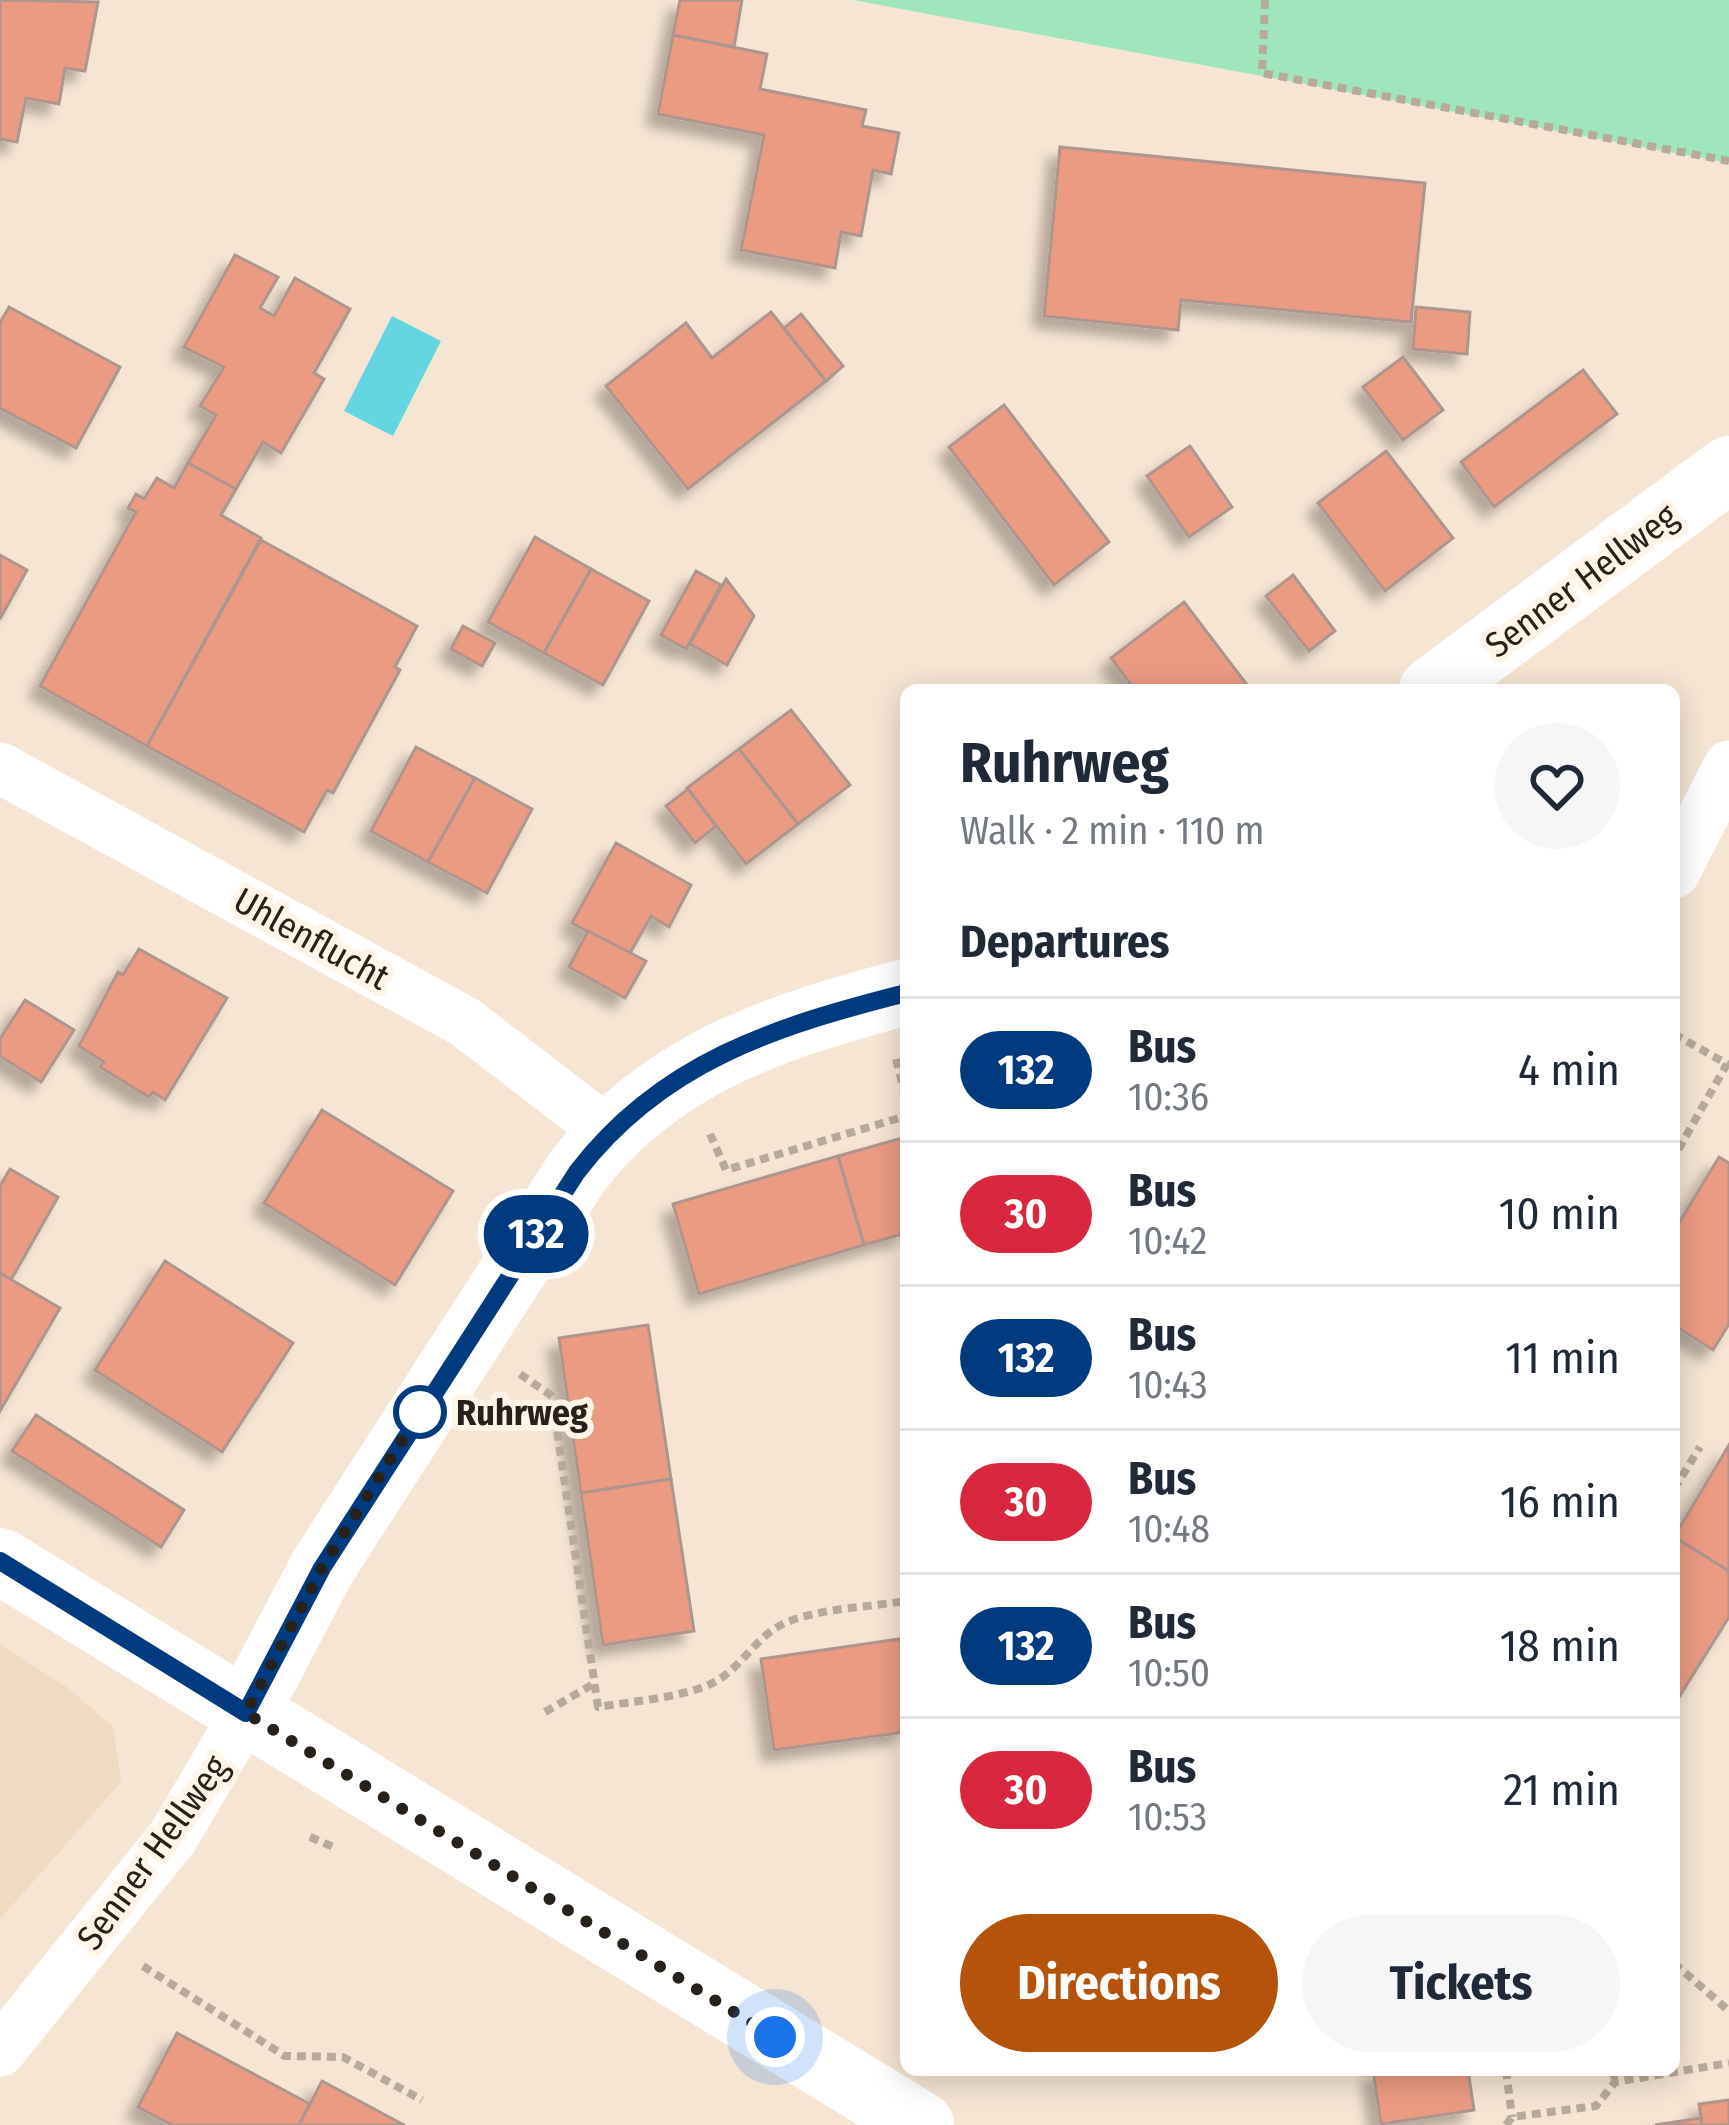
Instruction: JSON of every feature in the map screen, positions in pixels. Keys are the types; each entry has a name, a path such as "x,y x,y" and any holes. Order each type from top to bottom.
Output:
{"street":[{"name":"Senner Hellweg","path":"1441,684 1723,487"},
{"path":"1680,861 1729,766"},
{"name":"Uhlenflucht","path":"0,768 465,1022 608,1132"},
{"name":"Senner Hellweg","path":"0,2051 173,1837 246,1713 322,1568 577,1172 608,1132 684,1075 739,1046 900,994"},
{"path":"0,1561 920,2125"}],"path":[{"path":"1265,0 1262,73 1729,161"},
{"path":"1680,1037 1727,1064 1680,1146"},
{"path":"684,1075 726,1169 900,1118"},
{"path":"514,1370 551,1396 598,1708 697,1688 723,1678 766,1634 785,1623 900,1602"},
{"path":"1680,1480 1700,1447"},
{"path":"544,1712 595,1683"},
{"path":"94,1936 285,2056 343,2057 422,2100"},
{"path":"1680,1968 1729,2011"},
{"path":"1680,2071 1729,2063"},
{"path":"1506,2076 1510,2121 1596,2106 1616,2082 1652,2076"},
{"path":"1614,2076 1616,2082"}],"shaded area":[{"path":"0,1644 68,1688 113,1727 121,1782 0,1919"}],"green space":[{"path":"853,0 1729,0 1729,163"}],"water":[{"path":"392,316 441,341 393,436 344,411"}],"building":[{"path":"0,0 98,2 85,71 65,68 59,104 26,98 17,142 0,139"},
{"path":"680,0 742,0 734,47 673,35"},
{"path":"673,35 767,54 760,89 866,110 862,126 899,133 891,174 873,170 861,236 841,232 835,268 741,250 764,135 658,114"},
{"path":"1060,147 1425,183 1411,322 1181,300 1178,330 1044,316"},
{"path":"235,255 278,277 260,308 274,316 295,278 350,309 314,373 324,379 281,453 263,442 236,489 188,463 216,415 200,406 224,367 184,347"},
{"path":"9,307 120,367 76,448 0,408 0,323"},
{"path":"1416,307 1470,312 1467,354 1413,349"},
{"path":"771,312 826,381 688,489 606,386 686,323 712,358"},
{"path":"801,314 843,366 826,381 784,328"},
{"path":"1403,357 1443,410 1403,440 1363,387"},
{"path":"1583,370 1617,414 1494,507 1461,462"},
{"path":"1004,405 1109,542 1054,585 949,447"},
{"path":"1190,446 1232,507 1189,537 1147,476"},
{"path":"1386,451 1453,538 1385,591 1318,503"},
{"path":"188,463 236,489 221,515 261,538 147,746 40,686 136,512 128,508 136,494 144,499 157,478 174,488"},
{"path":"535,537 591,569 544,653 488,622"},
{"path":"261,540 417,626 395,667 400,670 333,793 327,790 304,832 147,746"},
{"path":"0,555 27,570 0,619"},
{"path":"591,569 649,601 603,685 544,653"},
{"path":"696,571 721,585 686,649 661,635"},
{"path":"1293,575 1335,631 1309,651 1266,596"},
{"path":"726,579 754,616 727,665 690,644"},
{"path":"1184,602 1246,684 1130,684 1111,658"},
{"path":"463,626 495,643 482,666 451,649"},
{"path":"791,710 850,785 798,824 739,749"},
{"path":"416,747 475,778 428,862 371,831"},
{"path":"739,749 798,824 746,864 687,788"},
{"path":"475,778 532,809 487,893 428,862"},
{"path":"688,789 716,826 695,843 666,806"},
{"path":"616,843 691,885 669,927 651,916 629,955 572,923"},
{"path":"588,931 646,961 625,998 569,967"},
{"path":"139,949 227,998 165,1100 153,1092 149,1097 100,1067 104,1062 79,1046 118,972 123,975"},
{"path":"25,1000 74,1030 41,1082 0,1056 0,1039"},
{"path":"322,1110 453,1191 395,1285 264,1203"},
{"path":"900,1139 900,1235 864,1245 838,1156"},
{"path":"838,1156 864,1245 699,1294 673,1204"},
{"path":"1719,1157 1729,1163 1729,1324 1713,1350 1680,1329 1680,1221"},
{"path":"10,1169 58,1197 11,1280 0,1273 0,1186"},
{"path":"165,1261 293,1343 222,1452 95,1370"},
{"path":"0,1273 60,1308 0,1411"},
{"path":"648,1325 671,1479 581,1493 559,1338"},
{"path":"36,1415 184,1510 161,1547 12,1451"},
{"path":"1729,1445 1729,1571 1680,1541 1680,1527"},
{"path":"671,1479 694,1631 603,1645 581,1493"},
{"path":"1680,1541 1729,1571 1729,1617 1680,1695"},
{"path":"900,1639 900,1733 774,1750 761,1659"},
{"path":"177,2033 310,2104 299,2125 172,2125 138,2107"},
{"path":"1374,2076 1469,2076 1474,2110 1381,2124"},
{"path":"322,2081 404,2125 299,2125"},
{"path":"1729,2100 1729,2125 1702,2125 1699,2104"},
{"path":"1701,2118 1702,2125 1655,2125"}],"bus line":[{"name":"132","path":"0,1561 246,1713 322,1568 577,1172 608,1132 653,1095 739,1046 808,1020 900,995"}],"place":[{"name":"Ruhrweg","path":"420,1412"}],"route":[{"path":"420,1412 428,1399 322,1568 246,1713 775,2037"}]}
